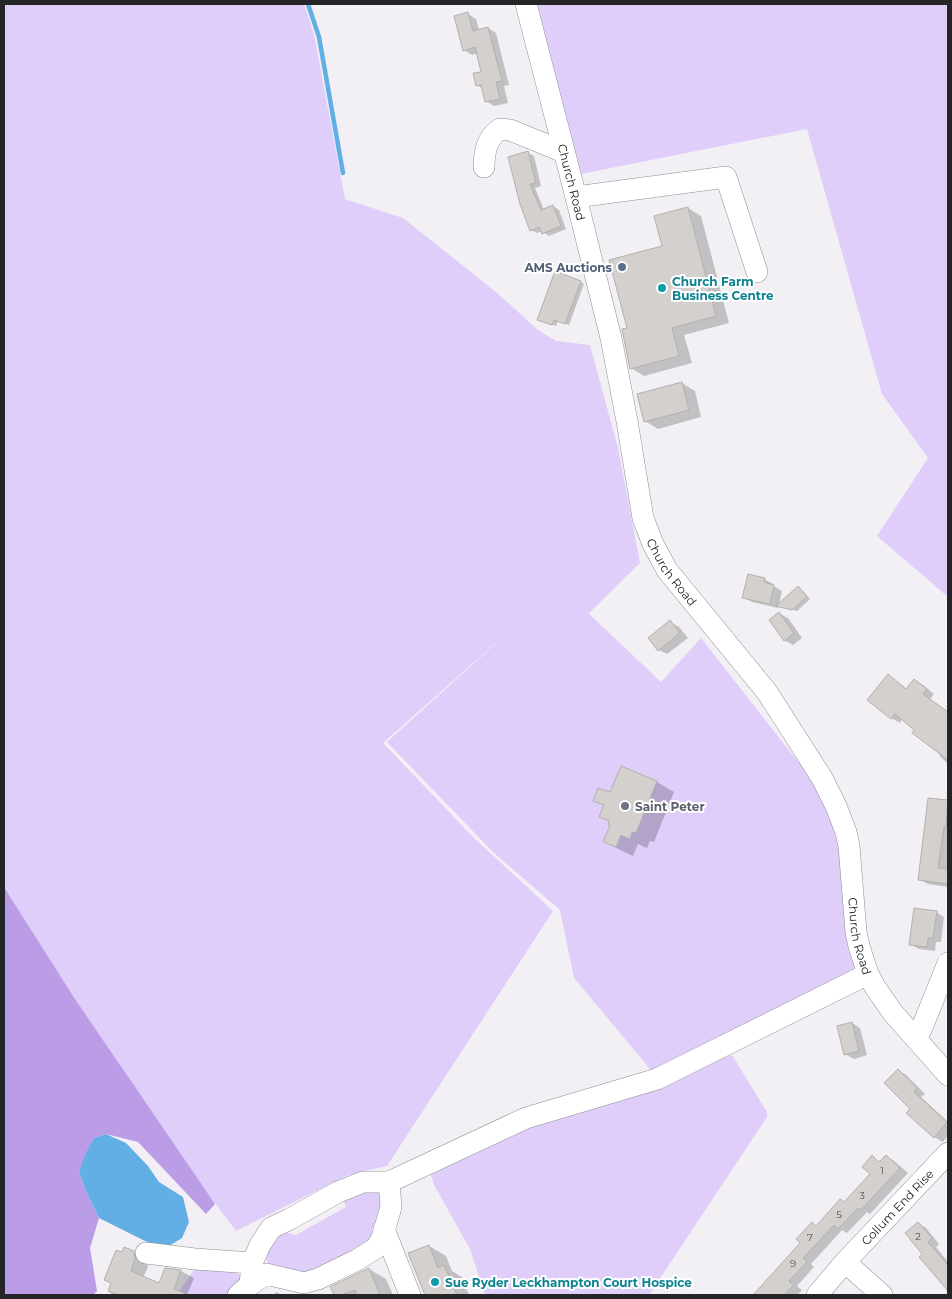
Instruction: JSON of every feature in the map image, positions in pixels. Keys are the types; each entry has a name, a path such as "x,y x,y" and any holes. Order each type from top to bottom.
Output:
{"street":[{"name":"Church Road","path":"526,4 611,338 628,421 644,518 653,544 667,570 767,692 811,759 830,793 842,818 846,832 850,853 856,932 868,974 893,1013 948,1075"},
{"path":"484,167 485,153 491,137 500,129 510,130 564,152"},
{"path":"576,197 726,177 757,272"},
{"path":"916,1038 948,963"},
{"path":"251,1284 260,1245 271,1228 290,1220 338,1192 363,1182 389,1182 526,1118 658,1080 868,974"},
{"name":"Collum End Rise","path":"816,1295 948,1153"},
{"path":"251,1284 266,1274 304,1283 316,1288 376,1248 382,1238 391,1207 389,1182"},
{"path":"384,1229 410,1295"},
{"path":"146,1253 195,1260 251,1284"},
{"path":"845,1262 882,1295"}],"shaded area":[{"path":"4,4 304,4 314,34 345,199 403,218 496,292 538,330 556,341 590,345 618,448 640,563 589,613 586,611 661,682 701,638 842,818 868,974 706,1064 732,1055 767,1112 767,1117 649,1295 485,1295 470,1249 434,1185 429,1168 577,1110 660,1081 574,978 560,910 494,853 387,742 523,619 383,743 472,836 553,911 387,1166 348,1175 236,1231 141,1105 121,1066 73,996 4,887"},
{"path":"530,4 948,4 948,597 877,536 928,458 882,394 807,129 581,174"},
{"path":"4,887 73,996 215,1204 206,1214 138,1142 106,1134 94,1138 79,1172 99,1218 90,1248 97,1291 93,1295 4,1295"},
{"path":"385,1188 379,1238 303,1280 270,1266 265,1257 278,1230 296,1235 346,1207 342,1196"},
{"path":"199,1262 248,1277 236,1295 177,1295"}],"water":[{"path":"106,1134 126,1143 148,1166 159,1182 183,1197 189,1222 182,1238 169,1246 151,1244 99,1218 79,1172 94,1138"}],"building":[{"path":"468,12 473,31 488,27 502,81 496,82 500,99 485,102 481,85 476,86 473,73 481,72 475,47 463,51 454,16"},
{"path":"528,151 536,183 530,184 541,210 553,205 561,226 542,234 539,227 530,231 520,204 508,157"},
{"name":"Church Farm Business Centre","path":"688,207 716,316 672,328 679,356 630,369 622,329 627,328 609,260 662,246 654,216"},
{"path":"555,271 581,281 565,324 554,320 552,325 537,320"},
{"path":"682,382 689,410 644,422 637,394"},
{"path":"748,574 765,578 764,582 774,585 770,604 742,598"},
{"path":"798,586 807,597 792,610 776,606"},
{"path":"779,612 794,633 784,641 769,620"},
{"path":"670,620 680,633 658,651 648,638"},
{"path":"888,674 906,689 914,679 927,689 923,694 948,712 948,760 912,733 914,730 895,714 891,719 867,700"},
{"name":"Saint Peter","path":"621,766 657,781 636,833 632,832 630,839 621,835 616,847 603,842 610,825 608,824 609,821 599,817 604,805 593,801 598,788 610,792"},
{"path":"928,798 948,800 946,827 944,827 938,868 948,869 948,884 918,880"},
{"path":"914,908 937,911 933,938 928,938 927,947 909,945"},
{"path":"852,1022 859,1051 844,1055 837,1026"},
{"path":"898,1069 917,1088 914,1092 947,1122 934,1138 906,1113 910,1109 884,1083"},
{"path":"872,1155 879,1162 886,1155 900,1168 861,1210 858,1208 838,1229 834,1225 803,1258 807,1262 789,1281 794,1285 784,1295 753,1295 800,1243 796,1239 812,1222 816,1226 840,1199 844,1202 870,1174 862,1167"},
{"path":"918,1222 932,1238 928,1242 948,1265 948,1291 919,1257 922,1254 905,1233"},
{"name":"Sue Ryder Leckhampton Court Hospice","path":"429,1245 438,1268 444,1265 457,1295 425,1295 408,1253"},
{"path":"124,1247 134,1251 135,1259 131,1271 159,1283 165,1268 181,1270 174,1289 189,1295 118,1295 108,1291 111,1283 104,1280 116,1250 122,1252"},
{"path":"369,1268 380,1295 357,1295 355,1290 341,1295 334,1295 330,1287"}],"waterway":[{"path":"308,4 319,37 343,173"}],"place":[{"name":"AMS Auctions","path":"622,267"},
{"name":"Church Farm Business Centre","path":"662,288"},
{"name":"Saint Peter","path":"625,806"},
{"name":"Sue Ryder Leckhampton Court Hospice","path":"435,1282"}]}
